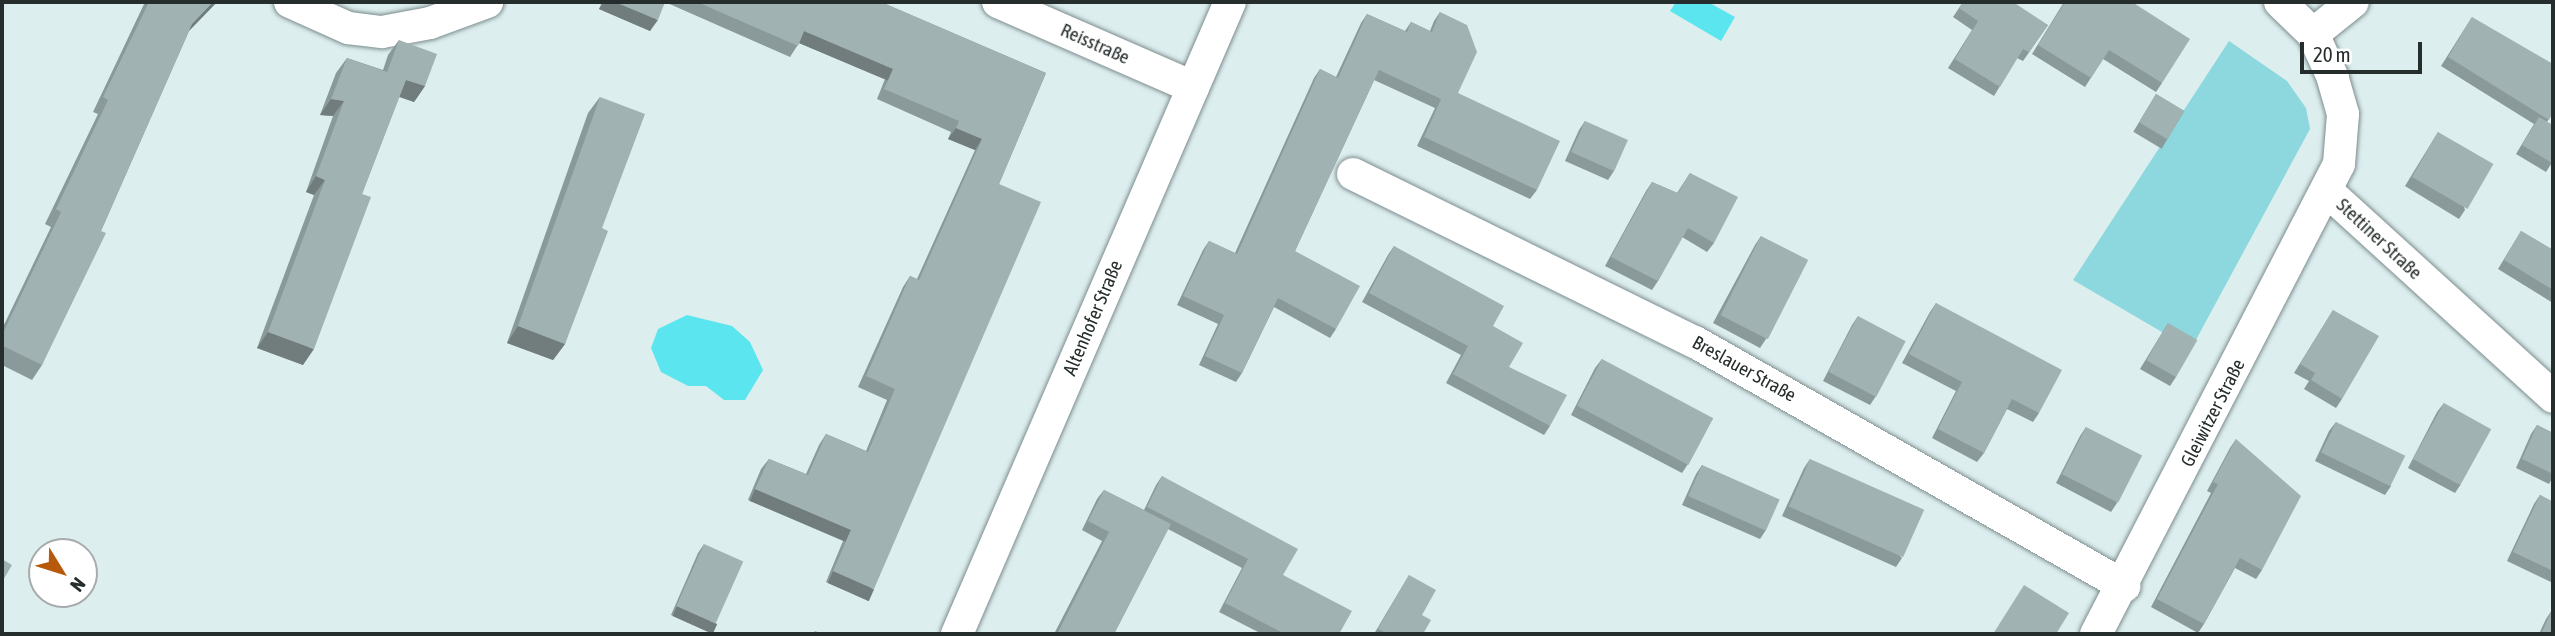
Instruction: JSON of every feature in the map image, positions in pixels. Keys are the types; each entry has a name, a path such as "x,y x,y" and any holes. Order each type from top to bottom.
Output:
{"street":[{"path":"290,2 348,28 382,32 430,23 487,2"},
{"name":"Reisstraße","path":"998,2 1193,87"},
{"name":"Altenhofer Straße","path":"957,634 1230,2"},
{"name":"Stettiner Straße","path":"2280,2 2313,34 2330,70 2343,114 2342,151 2327,191 2553,397"},
{"path":"2313,34 2353,2"},
{"name":"Breslauer Straße","path":"1353,174 1695,342 2124,586"},
{"name":"Gleiwitzer Straße","path":"2096,634 2124,586 2327,191"}],"shaded area":[{"path":"1676,2 1708,2 1735,17 1721,41 1670,11"},
{"path":"2229,41 2287,81 2306,108 2310,129 2191,349 2073,280"},
{"path":"687,315 732,326 750,342 763,370 745,400 724,400 706,386 688,386 661,372 651,348 658,329"}],"building":[{"path":"149,2 213,2 192,24 101,231 106,233 42,365 3,346 3,333 61,212 56,209 108,100 103,97"},
{"path":"615,2 665,2 658,20"},
{"path":"697,2 881,2 1046,73 999,184 1041,202 874,589 833,571 851,530 755,489 769,459 808,475 826,434 868,452 895,389 866,376 910,276 919,280 982,139 956,128 959,121 884,89 893,69 804,31 798,46"},
{"path":"1963,2 2013,2 2048,25 2029,52 2023,49 2000,87 1955,59 1978,21 1959,8"},
{"path":"2065,2 2132,2 2190,39 2162,83 2109,50 2091,78 2038,45"},
{"path":"1440,12 1467,25 1477,52 1458,93 1560,141 1537,190 1424,137 1441,99 1379,70 1295,251 1360,286 1336,329 1278,298 1242,373 1205,356 1224,315 1183,296 1209,241 1237,254 1320,69 1338,78 1367,14 1407,32 1411,22 1432,32"},
{"path":"2472,17 2553,64 2553,112 2549,120 2448,57"},
{"path":"399,40 437,54 425,86 406,80 362,194 371,197 314,349 268,332 325,180 316,176 344,101 331,99 347,58 387,72"},
{"path":"2156,94 2184,111 2167,139 2139,122"},
{"path":"600,97 645,114 602,228 608,231 565,344 518,326"},
{"path":"2539,117 2553,125 2552,163 2522,145"},
{"path":"1585,121 1628,140 1614,171 1571,152"},
{"path":"2438,132 2493,164 2467,209 2412,177"},
{"path":"1690,173 1738,197 1714,243 1688,228 1658,281 1611,257 1652,182 1678,193"},
{"path":"2521,231 2553,250 2553,290 2504,260"},
{"path":"1761,236 1808,260 1768,339 1721,315"},
{"path":"1394,246 1504,306 1493,326 1523,343 1509,367 1567,395 1550,426 1453,374 1468,346 1369,293"},
{"path":"1936,303 2062,370 2039,413 2012,399 1984,453 1938,429 1962,382 1909,354"},
{"path":"2333,310 2379,336 2342,399 2311,380 2315,373 2300,364"},
{"path":"1858,316 1906,341 1876,397 1828,372"},
{"path":"2168,323 2197,340 2176,377 2146,360"},
{"path":"1602,359 1713,418 1688,465 1577,406"},
{"path":"2444,403 2491,429 2460,485 2413,459"},
{"path":"2336,422 2405,456 2390,486 2321,453"},
{"path":"2537,425 2553,433 2553,474 2522,459"},
{"path":"2086,427 2142,456 2118,503 2062,474"},
{"path":"2236,439 2301,496 2262,570 2240,558 2204,624 2157,599 2218,484 2213,482"},
{"path":"1810,459 1924,510 1903,557 1789,507"},
{"path":"1702,465 1780,500 1766,531 1688,496"},
{"path":"1162,476 1298,549 1283,575 1352,611 1339,634 1285,634 1225,603 1248,559 1147,507"},
{"path":"1104,490 1171,524 1114,634 1057,634 1109,532 1088,521"},
{"path":"2540,495 2553,502 2553,571 2513,552"},
{"path":"704,544 743,561 716,624 676,606"},
{"path":"2,559 12,565 2,582"},
{"path":"1409,575 1436,590 1422,615 1431,620 1423,634 1388,634 1378,629"},
{"path":"2024,585 2069,613 2056,634 1993,634"},
{"path":"2552,610 2553,634 2541,634"}]}
